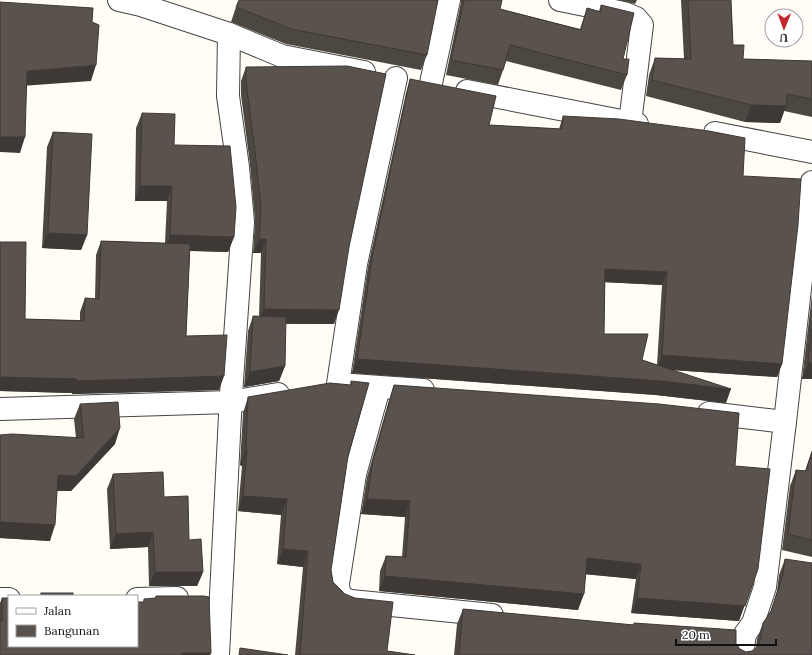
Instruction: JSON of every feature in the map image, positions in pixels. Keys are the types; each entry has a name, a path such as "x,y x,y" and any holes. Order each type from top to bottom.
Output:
{"street":[{"path":"119,0 141,5 229,34 282,56 630,123 660,127"},
{"path":"431,84 449,0"},
{"path":"560,0 624,13 636,18 642,26 630,123"},
{"path":"218,655 231,402 243,222 238,167 228,96 229,34"},
{"path":"338,384 356,264 396,78"},
{"path":"698,131 812,152"},
{"path":"742,655 745,634 753,623 765,587 769,560 812,182"},
{"path":"316,388 338,384 446,392"},
{"path":"379,388 355,474 338,584 340,595 351,601 509,617"},
{"path":"0,409 231,402 294,391"},
{"path":"691,411 785,422"},
{"path":"769,560 790,564"},
{"path":"138,599 220,599"},
{"path":"722,632 745,634"}],"building":[{"path":"239,0 438,0 427,55 291,29 236,7"},
{"path":"464,0 502,0 500,9 581,30 587,8 601,12 601,5 634,13 623,59 629,59 627,75 510,45 503,70 451,60"},
{"path":"688,0 731,0 733,45 744,45 743,59 812,61 812,99 787,94 786,106 751,105 652,80 655,58 691,59"},
{"path":"0,2 93,8 92,22 99,25 96,65 27,71 25,137 0,137"},
{"path":"347,66 386,74 349,247 339,310 264,309 266,239 259,239 261,207 246,81 246,67"},
{"path":"410,79 496,96 489,125 562,129 563,116 619,119 709,131 745,138 743,176 801,179 798,225 782,364 662,355 667,272 605,269 604,334 648,334 642,360 731,389 661,381 357,359 373,253"},
{"path":"142,113 175,114 174,145 230,146 236,207 234,237 170,235 172,186 140,186"},
{"path":"53,132 92,134 87,235 48,233"},
{"path":"101,241 190,244 186,336 227,335 224,376 77,381 77,379 0,377 0,242 26,242 25,319 84,321 85,298 99,299"},
{"path":"253,316 286,317 285,366 250,372"},
{"path":"812,329 812,363 808,363"},
{"path":"351,381 369,383 348,456 331,570 333,582 345,594 355,598 393,602 387,651 415,655 300,655 308,551 283,549 287,499 243,496 247,450 248,397 330,383 351,385"},
{"path":"394,385 659,404 739,413 735,466 770,469 758,569 745,606 637,598 641,564 587,558 584,594 385,576 386,556 406,557 410,501 367,499 373,461"},
{"path":"118,402 120,428 76,476 58,475 55,525 0,522 0,435 12,434 84,438 80,404"},
{"path":"812,452 812,540 788,534 796,470 806,471"},
{"path":"163,472 164,497 188,496 189,540 201,539 203,572 155,572 153,532 116,534 113,474"},
{"path":"785,559 812,563 812,655 459,655 463,609 634,625 634,623 736,630 736,644 740,649 746,652 752,651 757,647 760,641 763,623 771,611 783,575"},
{"path":"41,593 73,593 73,595 41,595"},
{"path":"156,596 209,597 211,653 182,653 182,655 0,655 2,598 8,598 8,647 138,647 138,602 144,602 144,599 156,598"},
{"path":"240,648 288,655 239,655"}]}
